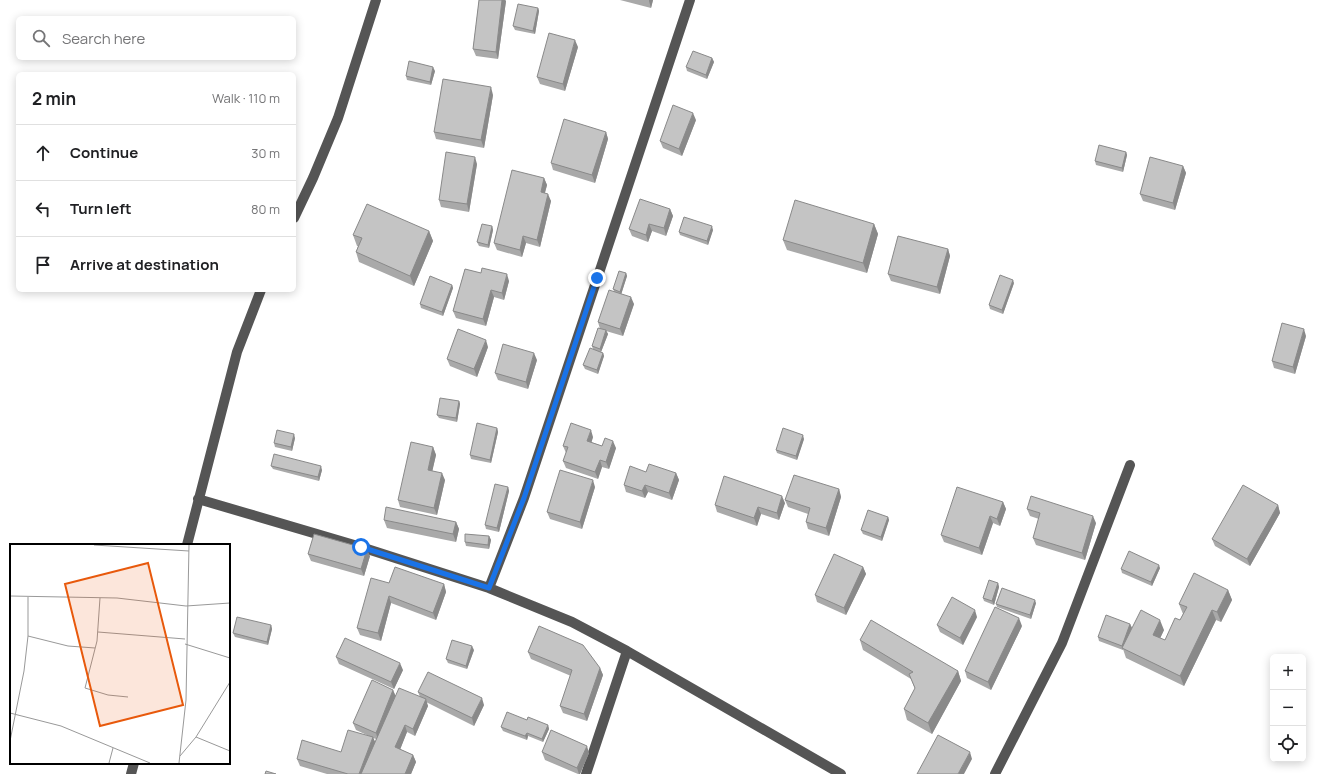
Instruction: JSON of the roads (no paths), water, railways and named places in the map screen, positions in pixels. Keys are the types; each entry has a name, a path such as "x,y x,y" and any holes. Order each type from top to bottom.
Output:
{"street":[{"path":"296,214 338,118 376,0"},
{"path":"489,588 524,498 690,0"},
{"path":"187,544 237,352 260,292"},
{"path":"995,774 1062,643 1130,465"},
{"path":"198,499 361,547 489,588 572,622 627,651 841,774"},
{"path":"586,774 627,651"},
{"path":"131,774 134,764"}]}
